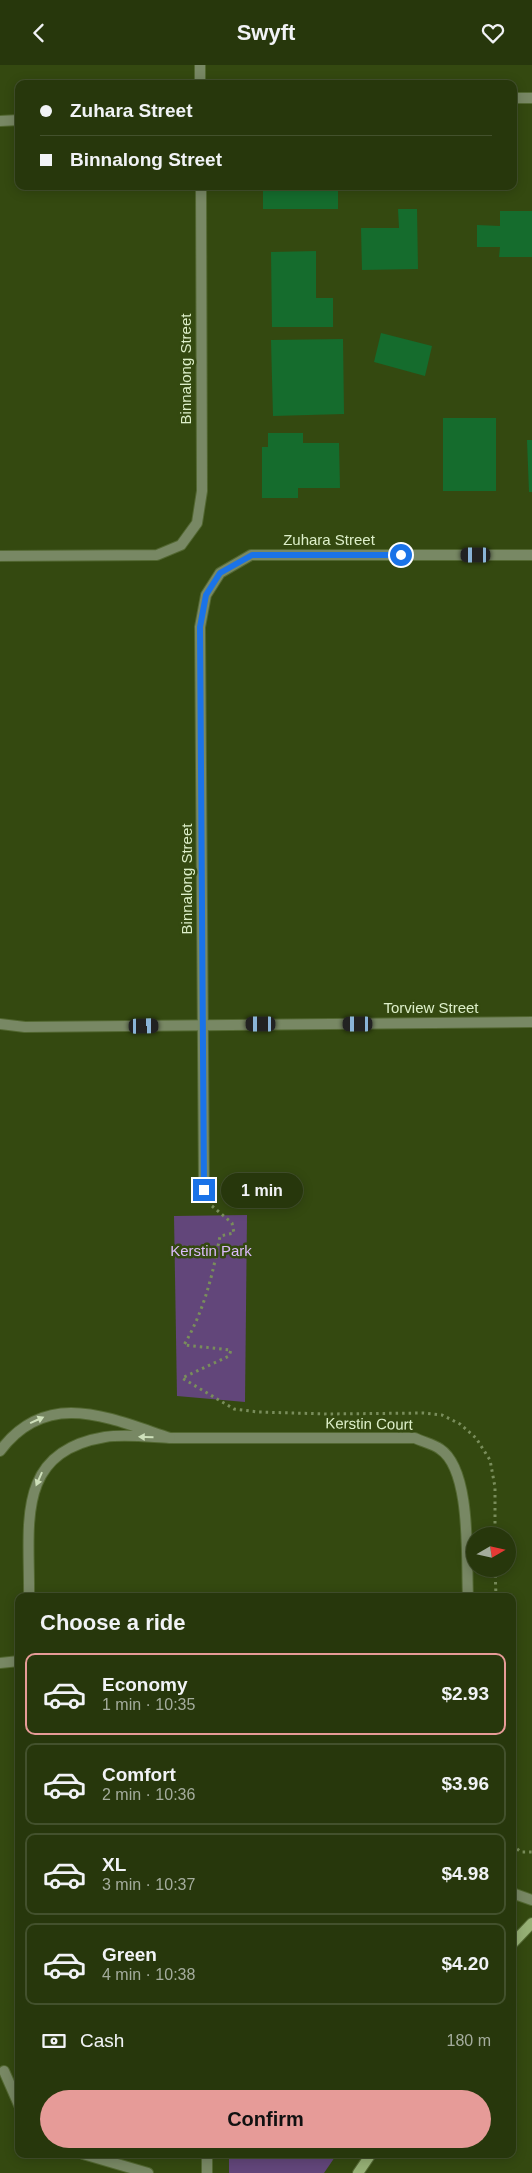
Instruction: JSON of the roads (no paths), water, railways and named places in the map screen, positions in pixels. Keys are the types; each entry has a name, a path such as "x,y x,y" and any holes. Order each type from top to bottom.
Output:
{"main road":[{"path":"516,1940 532,1923"},
{"path":"358,2173 368,2158"}],"street":[{"path":"200,65 200,80"},
{"path":"517,98 532,98"},
{"path":"0,121 15,120"},
{"name":"Binnalong Street","path":"0,556 157,555 181,545 198,523 202,491 200,190"},
{"name":"Zuhara Street","path":"220,573 252,555 532,555"},
{"name":"Binnalong Street","path":"204,1190 200,627 206,595 220,573"},
{"name":"Torview Street","path":"0,1025 25,1027 532,1022"},
{"name":"Kerstin Court","path":"0,1451 10,1437 34,1420 58,1412 88,1414 115,1420 170,1438"},
{"name":"Kerstin Court","path":"29,1593 33,1493 40,1475 48,1464 63,1451 83,1442 107,1437 415,1438 441,1449 455,1466 463,1491 468,1593"},
{"path":"0,1663 15,1661"},
{"path":"516,1894 532,1900"},
{"path":"4,2071 15,2096"},
{"path":"97,2158 148,2173"},
{"path":"207,2158 207,2173"}],"park label":[{"name":"Kerstin Park","path":"211,1251"}]}
